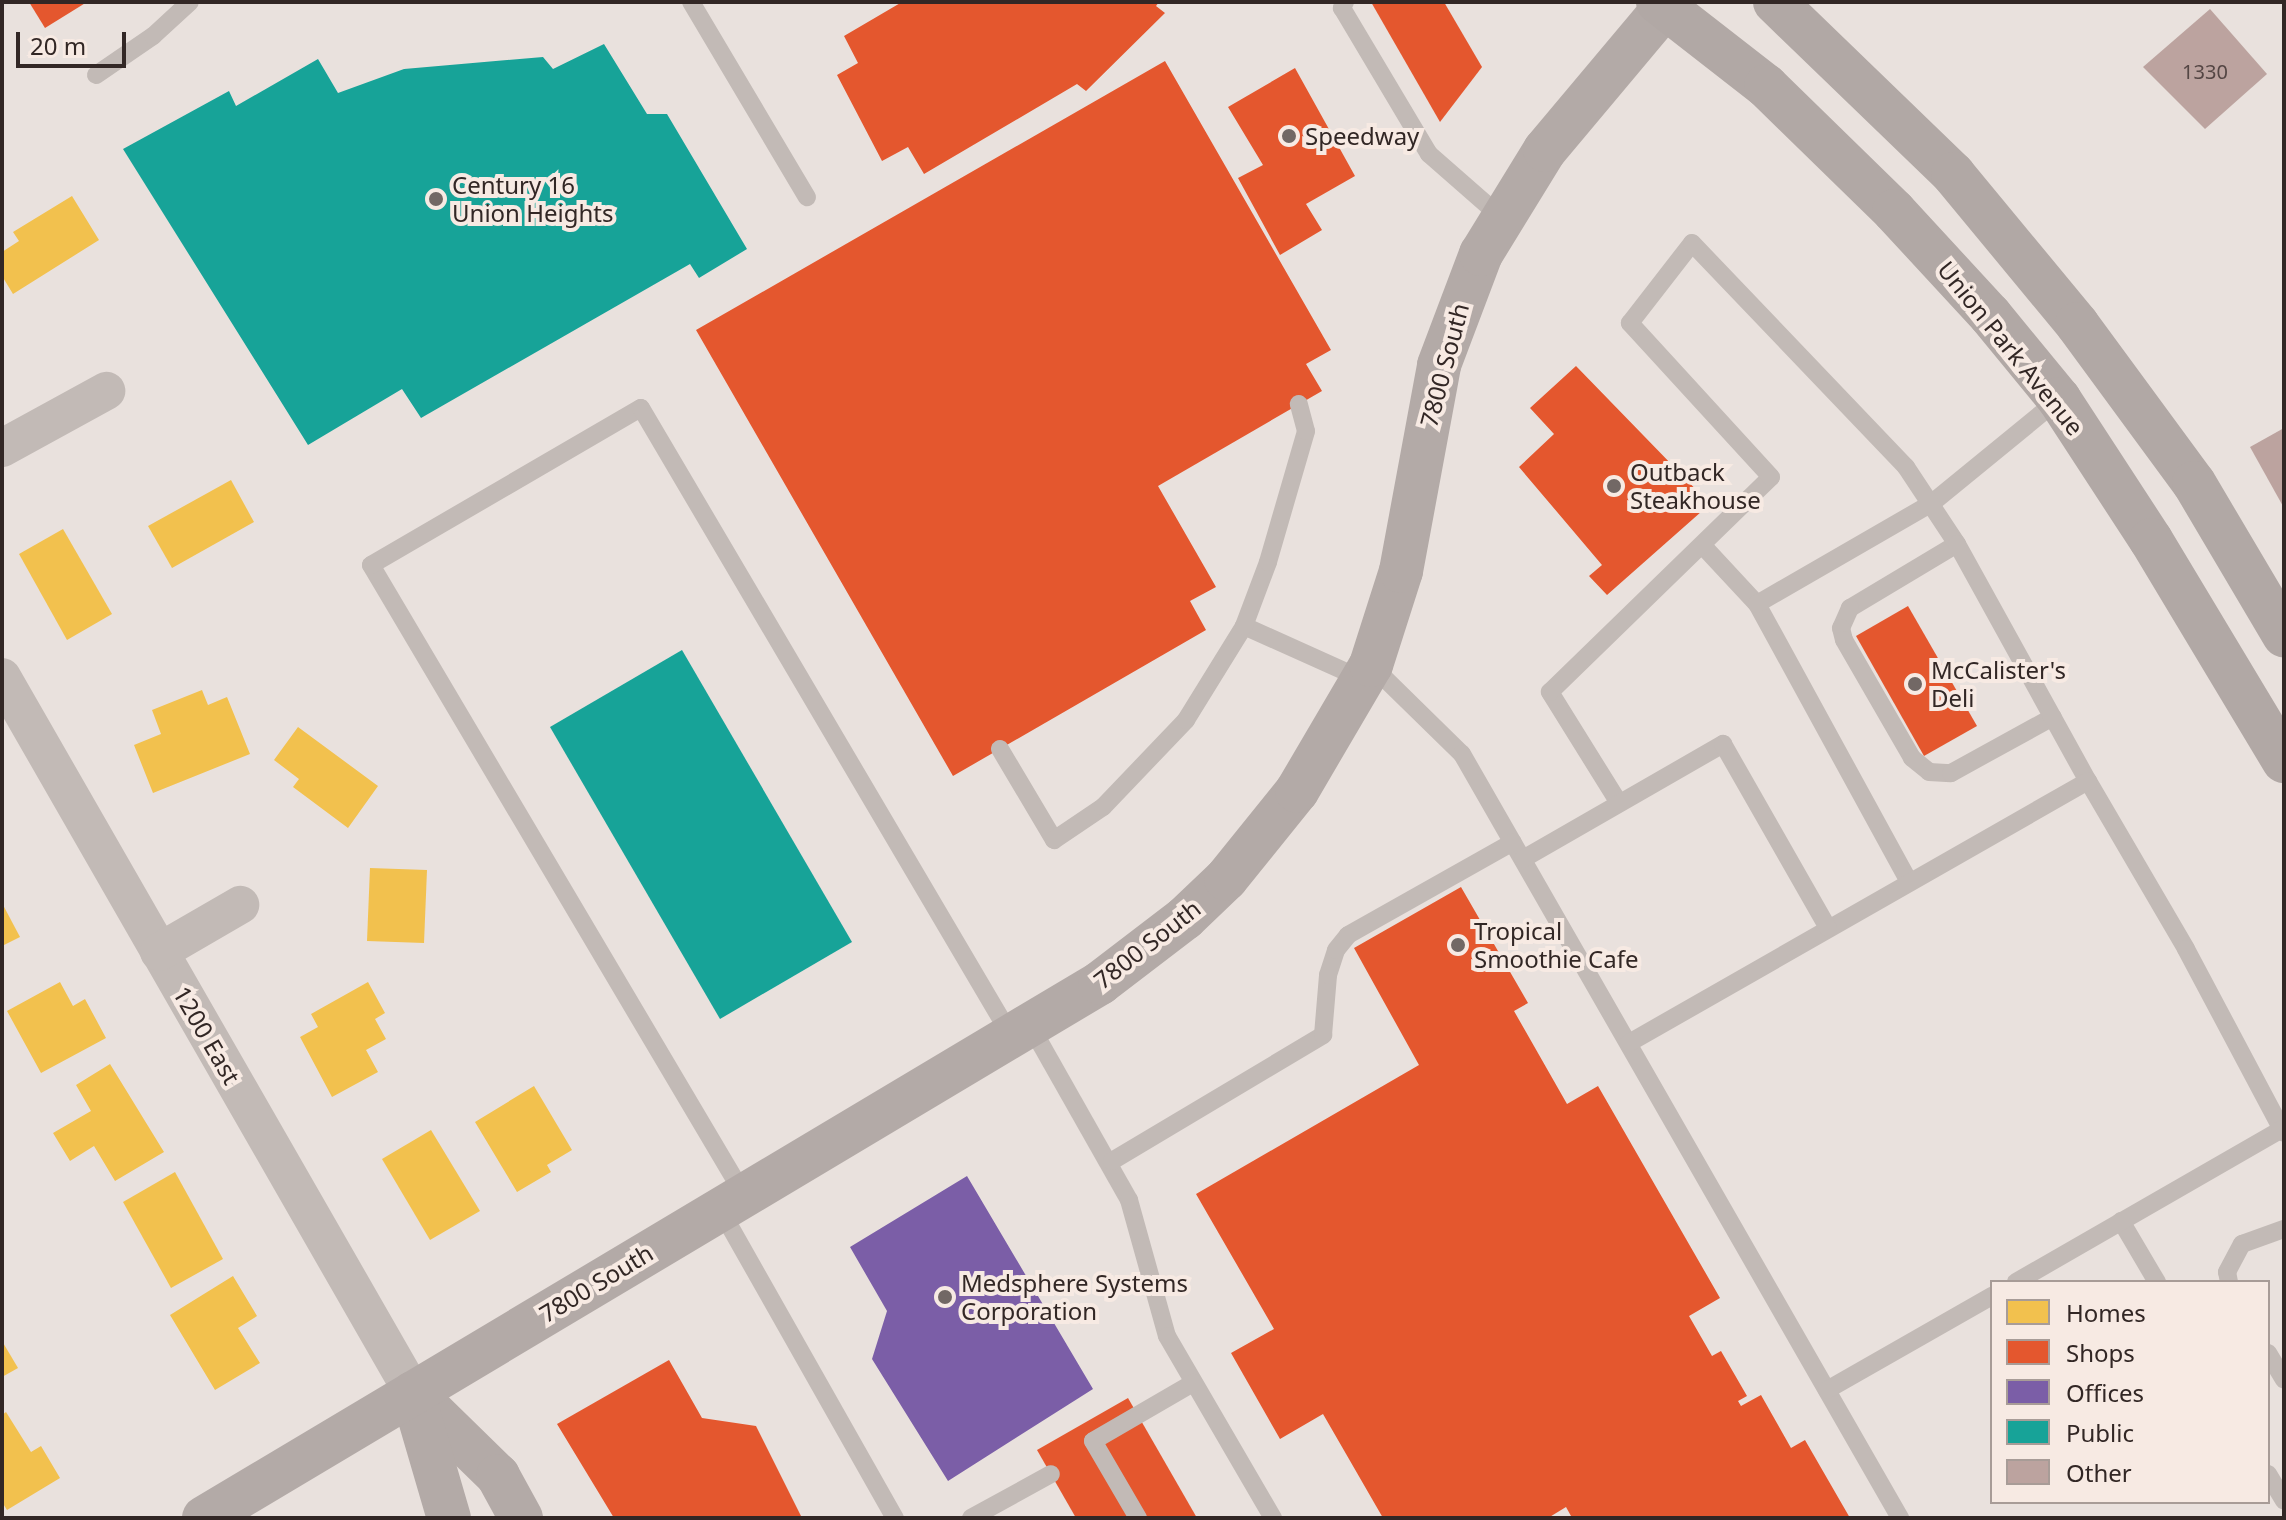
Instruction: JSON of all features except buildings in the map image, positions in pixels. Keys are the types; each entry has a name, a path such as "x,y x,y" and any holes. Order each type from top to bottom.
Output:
{"main road":[{"path":"1775,2 1953,174 2077,324 2223,530 2284,635"},
{"name":"7800 South","path":"204,1518 1020,1030 1142,953 1226,879 1297,791 1368,673 1404,556 1439,365 1464,292 1501,217 1545,150 1664,4"},
{"name":"Union Park Avenue","path":"1664,4 1766,86 1894,211 2059,399 2284,761"},
{"path":"2059,399 2078,397 2101,412 2154,479 2223,530"},
{"path":"413,1393 449,1518"},
{"path":"413,1393 498,1476 521,1518"}],"street":[{"path":"2,448 106,391"},
{"name":"1200 East","path":"2,677 413,1393"},
{"path":"159,952 240,905"}],"lane":[{"path":"96,75 153,36 190,2"},
{"path":"691,2 807,197"},
{"path":"1345,2 1342,8 1429,154 1501,217"},
{"path":"1619,803 1550,692 1704,547 1771,477 1630,323 1692,243 1906,467 1932,503 2186,949 2283,1131 2019,1280"},
{"path":"1757,604 1932,503 2059,399"},
{"path":"1000,749 1054,840 1103,807 1186,720 1244,626 1298,467 1306,431 1299,404"},
{"path":"895,1518 732,1202 371,565 641,408 1020,1030 1112,1161 1129,1200 1167,1336 1273,1518"},
{"path":"1957,544 1850,608 1841,628 1844,640 1912,758 1929,772 1951,773 2053,717"},
{"path":"1704,547 1757,604 1909,882"},
{"path":"1244,626 1368,673 1462,754 1900,1518"},
{"path":"1523,859 1723,744 1828,928"},
{"path":"1629,1043 2088,781"},
{"path":"1112,1161 1323,1035 1328,975 1348,935 1513,842"},
{"path":"2121,1221 2156,1280"},
{"path":"2229,1280 2227,1272 2242,1244 2284,1229"},
{"path":"1827,1390 1990,1297"},
{"path":"2270,1356 2284,1380"},
{"path":"1138,1518 1093,1441 1193,1383"},
{"path":"971,1518 1051,1474"},
{"path":"2270,1477 2284,1501"},
{"path":"1002,1501 1011,1518"}],"place":[{"name":"Speedway","path":"1289,136"},
{"name":"Century 16 Union Heights","path":"436,199"},
{"name":"Outback Steakhouse","path":"1614,486"},
{"name":"McCalister's Deli","path":"1915,684"},
{"name":"Tropical Smoothie Cafe","path":"1458,945"},
{"name":"Medsphere Systems Corporation","path":"945,1297"}]}
